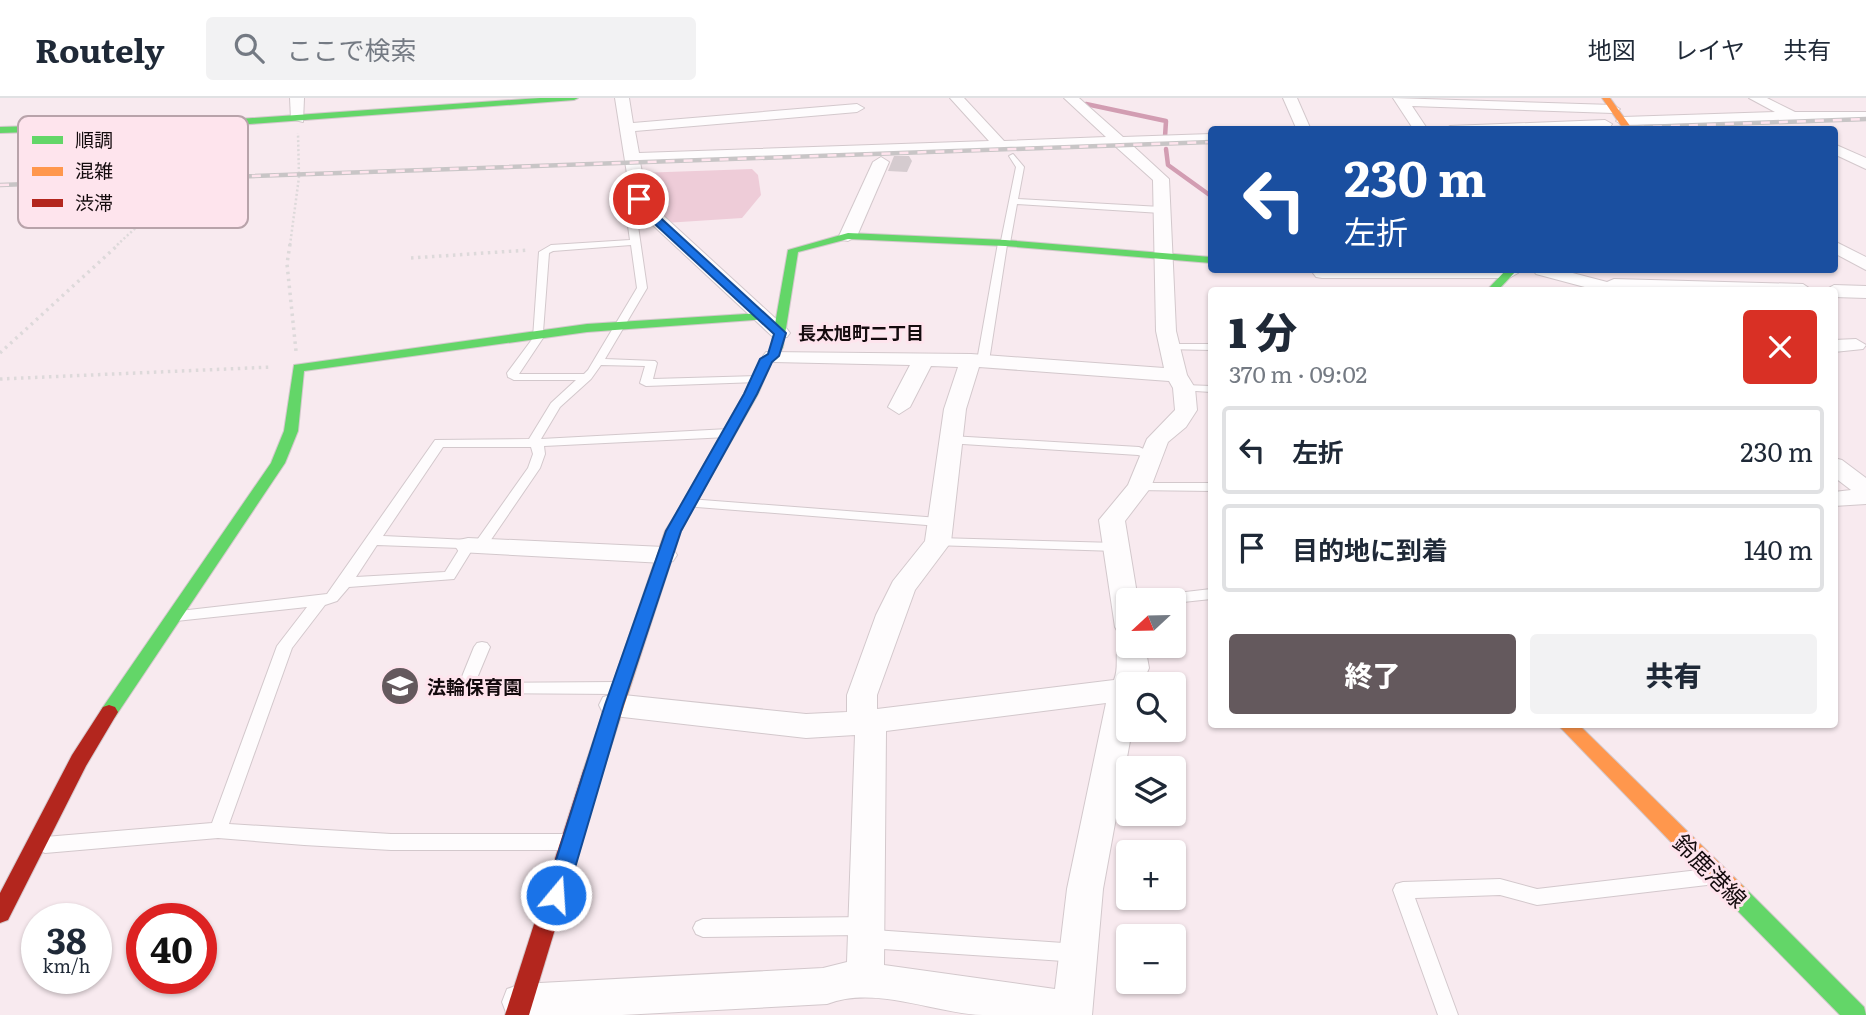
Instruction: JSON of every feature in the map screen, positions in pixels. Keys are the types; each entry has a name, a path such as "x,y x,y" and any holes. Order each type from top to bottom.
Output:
{"street":[{"path":"298,98 298,119"},
{"path":"248,121 574,98"},
{"path":"622,98 639,199 649,212 780,333"},
{"path":"957,98 1000,145"},
{"path":"1071,98 1122,141 1131,154 1161,179 1164,305 1169,347 1186,410 1178,422 1158,439 1139,486 1112,520 1124,588"},
{"path":"1290,98 1302,126"},
{"path":"1756,98 1795,123"},
{"path":"1402,100 1558,102 1619,116 1795,123 1866,116"},
{"path":"1402,100 1418,126"},
{"path":"1558,102 1573,125"},
{"path":"1849,103 1866,102"},
{"path":"626,128 857,108"},
{"path":"1548,126 1573,125 1619,116"},
{"path":"0,130 18,129"},
{"path":"631,158 1208,138"},
{"path":"848,236 881,150"},
{"path":"1838,150 1866,164"},
{"path":"773,356 780,333 793,250 848,236 1004,243 1208,260"},
{"path":"1838,248 1866,265"},
{"path":"1322,273 1341,287"},
{"path":"1391,273 1503,282"},
{"path":"1553,273 1603,287"},
{"path":"1614,287 1690,287"},
{"path":"1838,291 1866,292"},
{"path":"0,913 38,846 80,755 278,463 291,432 298,368 538,335 686,319 762,317"},
{"path":"1838,346 1856,345"},
{"path":"1116,731 1085,889 1072,1012 865,980 838,980 827,986 519,1008 664,555 767,359 773,356 977,360 1180,382"},
{"path":"900,407 924,359"},
{"path":"871,723 862,716 862,695 890,615 903,587 939,532 956,409 977,360"},
{"path":"1838,472 1866,517"},
{"path":"474,545 664,555"},
{"path":"617,696 806,726 871,723 1116,691"},
{"path":"865,980 871,723"},
{"name":"鈴鹿港線","path":"1570,728 1856,1015"}],"lane":[{"path":"977,360 1020,167 1013,156"},
{"path":"345,582 449,576 534,468 539,454 536,442 555,405 587,377 642,288 633,226 639,199"},
{"path":"1013,201 1161,210"},
{"path":"587,377 514,377 513,373 538,335 542,255 547,249 635,242"},
{"path":"1169,347 1208,347"},
{"path":"597,362 651,363 646,383 758,379"},
{"path":"1180,382 1208,388"},
{"path":"175,617 332,598 439,443 536,442 728,433"},
{"path":"951,440 1139,451 1151,455"},
{"path":"1139,486 1208,487"},
{"path":"689,503 939,532 1116,547"},
{"path":"372,540 474,545"},
{"path":"1186,597 1208,594"},
{"path":"218,830 285,646 320,601"},
{"path":"482,647 465,689 617,696"},
{"path":"38,846 218,830 363,842 467,845 573,842"},
{"path":"1448,1015 1403,890 1500,887 1537,897 1717,875"},
{"path":"703,928 866,932 1078,953"}],"path":[{"path":"298,119 299,177 287,264 298,368"},
{"path":"0,353 136,228"},
{"path":"411,258 547,249"},
{"path":"0,379 259,367"}],"shaded area":[{"path":"752,169 758,175 761,195 742,218 665,223 644,201 639,173"}],"building":[{"path":"894,156 909,156 912,161 907,172 888,171"}],"waterway":[{"path":"1086,104 1166,121 1165,137"},
{"path":"1166,149 1168,165 1208,194"}],"railway":[{"path":"1673,126 1866,119"},
{"path":"248,176 1208,142"},
{"path":"0,185 18,184"}],"traffic: fast":[{"path":"248,121 574,98"},
{"path":"0,130 18,129"},
{"path":"684,512 751,394 767,359 773,356 777,347 793,250 848,236 1005,243 1208,260"},
{"path":"1495,287 1509,273"},
{"path":"109,712 278,463 291,431 298,368 587,328 762,317"},
{"path":"1735,893 1856,1015"}],"traffic: slow":[{"path":"1606,98 1626,126"},
{"path":"593,771 673,531 684,512"},
{"path":"1570,728 1735,893"}],"traffic: jam":[{"path":"0,913 79,761 109,712"},
{"path":"517,1015 593,771"}],"place":[{"name":"法輪保育園","path":"400,686"}],"district":[{"name":"長太旭町二丁目","path":"861,332"}],"route":[{"path":"556,895 614,705 673,531 751,394 767,359 773,356 780,333 714,274 649,212 639,199"}]}
